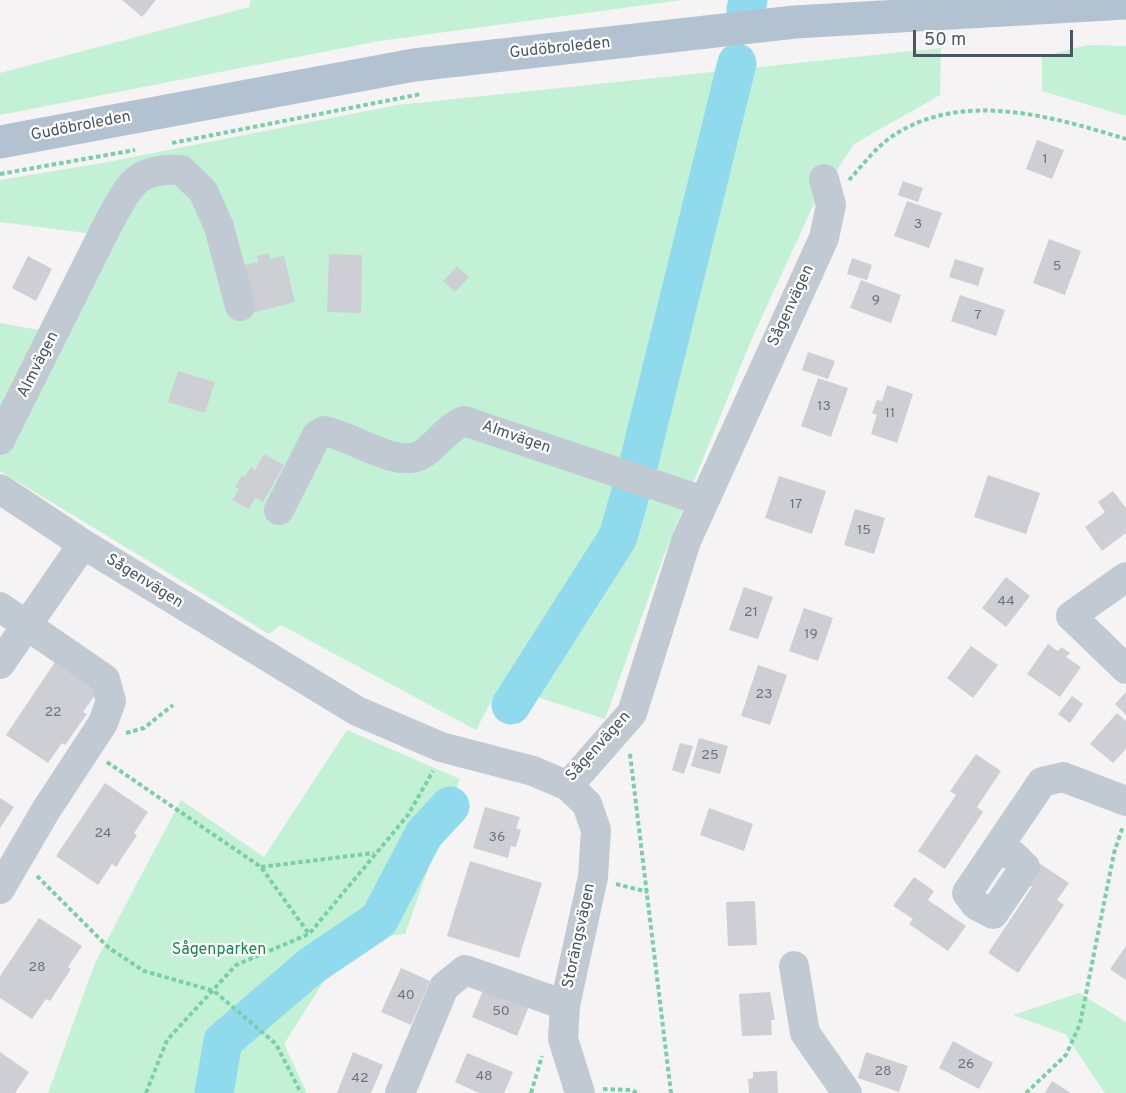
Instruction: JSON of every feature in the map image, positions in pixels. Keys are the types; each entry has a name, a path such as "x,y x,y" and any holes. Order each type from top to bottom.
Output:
{"main road":[{"name":"Gudöbroleden","path":"0,142 414,65 795,22 1126,3"}],"street":[{"name":"Almvägen","path":"0,440 108,224 127,191 149,171 181,170 203,191 219,227 240,306"},
{"name":"Sågenvägen","path":"0,489 82,544 357,711 441,747 533,771 568,786 632,713 686,541 824,238 827,192"},
{"name":"Almvägen","path":"279,510 317,435 324,431 395,457 412,459 422,455 453,425 464,421 704,501"},
{"path":"0,664 82,544"},
{"path":"1126,577 1071,616 1126,669"},
{"path":"0,607 105,679 111,701 103,723 46,810 0,889"},
{"path":"998,848 1042,783 1063,777 1126,801"},
{"name":"Storängsvägen","path":"568,786 587,804 596,830 593,877 565,1005 563,1039 579,1091"},
{"path":"794,966 805,1033 847,1093"},
{"path":"400,1093 444,987 465,970 565,1005"}],"path":[{"path":"161,145 427,92"},
{"path":"827,192 849,180 887,140 934,117 1003,109 1078,124 1126,140"},
{"path":"0,174 138,150"},
{"path":"103,723 126,733 144,728 173,705"},
{"path":"146,1093 167,1040 236,965 309,934 408,815 437,764 441,747"},
{"path":"87,748 261,867 309,934"},
{"path":"1026,1093 1065,1055 1080,1024 1114,854 1126,816"},
{"path":"261,867 375,853"},
{"path":"20,858 71,913 110,948 144,971 214,991 266,1035 283,1055 301,1093"},
{"path":"593,877 648,892"},
{"path":"579,1091 631,1090 637,1093"}],"green space":[{"path":"251,0 682,0 379,41 0,115 0,73 249,7"},
{"path":"1087,45 1126,46 1126,116 1042,91 1042,57"},
{"path":"941,48 940,95 854,144 812,208 750,343 664,555 605,719 500,685 476,730 281,625 269,634 0,471 0,323 45,331 94,234 0,222 0,180 102,163 397,105"},
{"name":"Sågenparken","path":"347,730 460,779 405,934 350,940 284,1044 307,1093 48,1093 95,963 181,800 264,857"},
{"path":"1079,993 1126,1022 1126,1093 1105,1093 1065,1034 1013,1015"}],"building":[{"path":"122,0 156,0 142,17"},
{"path":"1037,140 1064,150 1052,179 1026,169"},
{"path":"903,181 923,188 918,202 898,195"},
{"path":"907,201 942,213 929,248 894,236"},
{"path":"1049,239 1081,251 1065,295 1033,283"},
{"path":"269,253 270,259 284,256 295,302 252,313 241,266 258,262 257,256"},
{"path":"329,254 362,255 361,313 327,312"},
{"path":"28,256 52,269 36,301 12,288"},
{"path":"852,258 872,265 867,280 847,274"},
{"path":"955,259 984,268 978,286 949,277"},
{"path":"457,266 469,277 455,292 443,281"},
{"path":"861,280 901,295 891,323 850,308"},
{"path":"960,295 1005,310 996,336 951,321"},
{"path":"808,352 835,361 828,379 802,370"},
{"path":"178,371 215,382 205,413 168,402"},
{"path":"818,378 848,388 831,437 801,426"},
{"path":"887,385 913,394 897,443 871,434 877,415 872,413 877,400 882,401"},
{"path":"264,454 284,465 263,502 255,498 249,509 232,500 239,489 235,487 242,475 245,477 251,467 255,470"},
{"path":"988,475 1040,493 1026,534 974,517"},
{"path":"779,476 826,491 812,534 765,518"},
{"path":"1113,491 1126,508 1126,533 1102,551 1085,527 1105,512 1098,502"},
{"path":"855,509 885,518 874,554 844,545"},
{"path":"1006,577 1030,596 1006,627 982,608"},
{"path":"744,587 773,597 758,639 729,630"},
{"path":"804,608 833,618 818,661 789,651"},
{"path":"1048,644 1058,651 1061,647 1070,653 1066,657 1081,667 1060,697 1027,674"},
{"path":"971,646 998,665 973,698 947,678"},
{"path":"55,662 98,691 83,712 87,714 65,745 62,743 48,763 6,735"},
{"path":"758,665 787,675 770,725 741,716"},
{"path":"1126,692 1126,715 1115,704"},
{"path":"1072,696 1083,704 1070,723 1058,714"},
{"path":"1117,713 1126,721 1126,749 1113,763 1090,744"},
{"path":"699,738 728,746 720,774 691,766"},
{"path":"680,743 693,746 684,774 672,770"},
{"path":"976,754 1001,771 977,807 983,812 945,869 918,851 956,795 950,791"},
{"path":"105,783 148,812 134,833 137,835 116,867 112,864 98,885 56,856"},
{"path":"0,798 14,807 0,828"},
{"path":"485,807 520,817 516,828 521,830 516,847 511,846 508,858 473,848"},
{"path":"709,808 753,824 744,851 700,835"},
{"path":"470,861 542,883 519,958 447,936"},
{"path":"1039,863 1069,883 1057,900 1064,905 1018,973 988,953 1032,887 1026,883"},
{"path":"914,877 934,891 928,900 966,926 948,951 909,924 913,919 893,906"},
{"path":"755,901 757,945 728,946 726,902"},
{"path":"39,918 82,946 68,967 71,969 50,1001 46,999 32,1019 0,998 0,976"},
{"path":"1126,946 1126,980 1110,969"},
{"path":"401,968 430,981 411,1025 381,1012"},
{"path":"484,988 529,1006 517,1036 472,1017"},
{"path":"770,992 775,1020 771,1020 772,1035 742,1036 739,994"},
{"path":"953,1041 993,1063 979,1089 939,1068"},
{"path":"0,1052 29,1072 15,1093 0,1093"},
{"path":"353,1052 383,1065 371,1093 337,1093"},
{"path":"866,1052 908,1066 899,1092 858,1078"},
{"path":"467,1053 513,1072 504,1093 479,1093 455,1082"},
{"path":"777,1071 778,1093 749,1093 748,1079 753,1078 753,1072"},
{"path":"1052,1081 1071,1093 1045,1093"}],"waterway":[{"path":"746,9 748,0"},
{"path":"639,462 737,63"},
{"path":"511,705 618,537 631,491"},
{"path":"214,1093 223,1041 311,966 379,920 424,834 450,806"}]}
